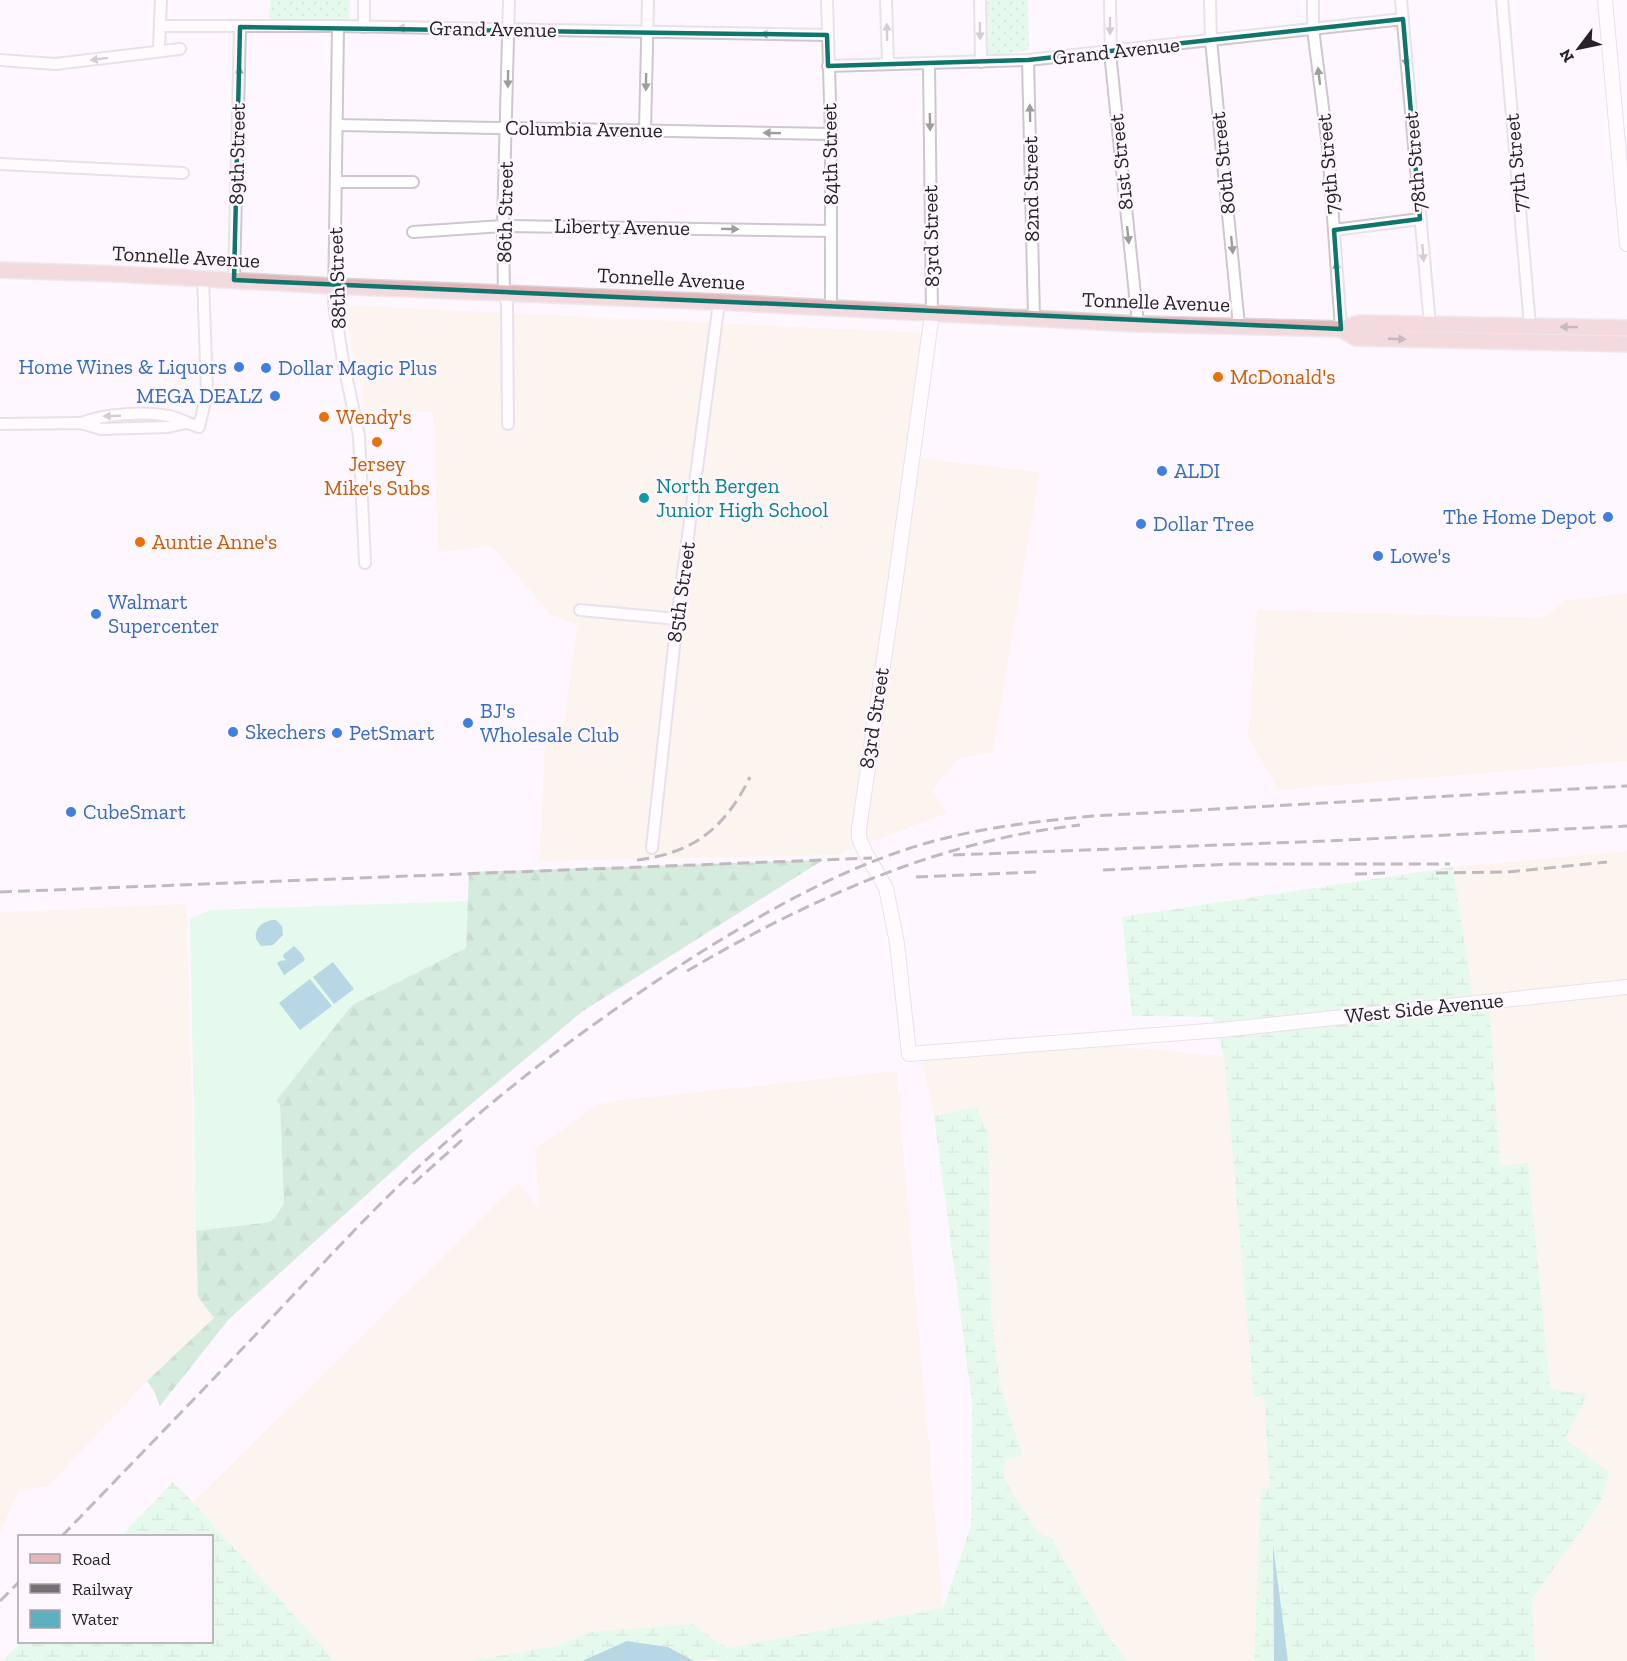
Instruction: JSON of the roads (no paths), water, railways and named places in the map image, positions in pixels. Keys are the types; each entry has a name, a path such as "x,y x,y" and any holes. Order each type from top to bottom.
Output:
{"main road":[{"name":"Tonnelle Avenue","path":"0,270 204,277 333,286 719,302 1138,324 1341,329 1359,323 1627,328"},
{"name":"Tonnelle Avenue","path":"1341,329 1356,338 1627,344"}],"street":[{"path":"157,51 161,0"},
{"path":"364,0 364,27"},
{"name":"86th Street","path":"508,0 507,128 503,226 504,292 507,304 508,424"},
{"path":"645,131 648,0"},
{"name":"84th Street","path":"827,0 831,134 831,308"},
{"path":"886,0 888,64"},
{"path":"980,0 981,62"},
{"name":"81st Street","path":"1110,0 1110,51 1138,324"},
{"name":"80th Street","path":"1210,0 1210,40 1238,297 1239,326"},
{"name":"79th Street","path":"1313,0 1313,29 1328,147 1341,329"},
{"name":"78th Street","path":"1401,0 1430,324"},
{"name":"77th Street","path":"1502,0 1530,326"},
{"path":"1605,0 1627,244"},
{"name":"Grand Avenue","path":"828,66 1028,60 1403,19"},
{"name":"Grand Avenue","path":"160,26 338,26 827,35"},
{"name":"88th Street","path":"338,26 334,313 359,436 365,563"},
{"name":"89th Street","path":"234,280 240,27"},
{"path":"0,60 55,64 180,49"},
{"name":"82nd Street","path":"1028,60 1034,318"},
{"name":"83rd Street","path":"929,64 932,314 859,829 859,838 865,852 886,888 897,943 909,1054 1221,1030"},
{"name":"Columbia Avenue","path":"337,125 831,134"},
{"path":"0,164 183,173"},
{"path":"337,182 413,182"},
{"path":"1334,230 1420,219"},
{"name":"Liberty Avenue","path":"413,232 503,226 831,231"},
{"path":"0,424 81,423 100,416 153,414 169,416 199,427 207,393 204,277"},
{"name":"85th Street","path":"652,848 677,620 719,302"},
{"path":"580,610 677,620"},
{"name":"West Side Avenue","path":"1221,1030 1627,987"}],"water":[{"path":"276,920 282,926 283,935 273,945 261,946 256,939 256,932 262,924"},
{"path":"294,946 305,960 284,975 277,963 286,960 283,957 284,954"},
{"path":"333,962 354,989 334,1004 313,977"},
{"path":"310,979 332,1006 300,1030 279,1003"},
{"path":"1273,1545 1288,1661 1274,1661"},
{"path":"627,1641 668,1647 694,1661 582,1661"}],"railway":[{"path":"637,860 675,851 706,835 730,810 750,777"},
{"path":"63,1535 377,1207 416,1169 496,1099 559,1050 656,981 777,907 838,876 901,851 934,841 993,828 1053,820 1627,786"},
{"path":"687,971 780,920 876,877 976,844 1080,825"},
{"path":"953,855 1326,841 1627,826"},
{"path":"0,892 872,858"},
{"path":"1436,873 1508,872 1607,862"},
{"path":"1103,870 1232,864 1450,864"},
{"path":"916,877 1037,872"},
{"path":"1355,874 1388,873"},
{"path":"413,1184 462,1140"},
{"path":"0,1601 18,1583"}],"place":[{"name":"Home Wines & Liquors","path":"239,367"},
{"name":"Dollar Magic Plus","path":"266,368"},
{"name":"McDonald's","path":"1218,377"},
{"name":"MEGA DEALZ","path":"275,396"},
{"name":"Wendy's","path":"324,417"},
{"name":"Jersey Mike's Subs","path":"377,442"},
{"name":"ALDI","path":"1162,471"},
{"name":"North Bergen Junior High School","path":"644,498"},
{"name":"The Home Depot","path":"1608,517"},
{"name":"Dollar Tree","path":"1141,524"},
{"name":"Auntie Anne's","path":"140,542"},
{"name":"Lowe's","path":"1378,556"},
{"name":"Walmart Supercenter","path":"96,614"},
{"name":"BJ's Wholesale Club","path":"468,723"},
{"name":"Skechers","path":"233,732"},
{"name":"PetSmart","path":"337,733"},
{"name":"CubeSmart","path":"71,812"}]}
